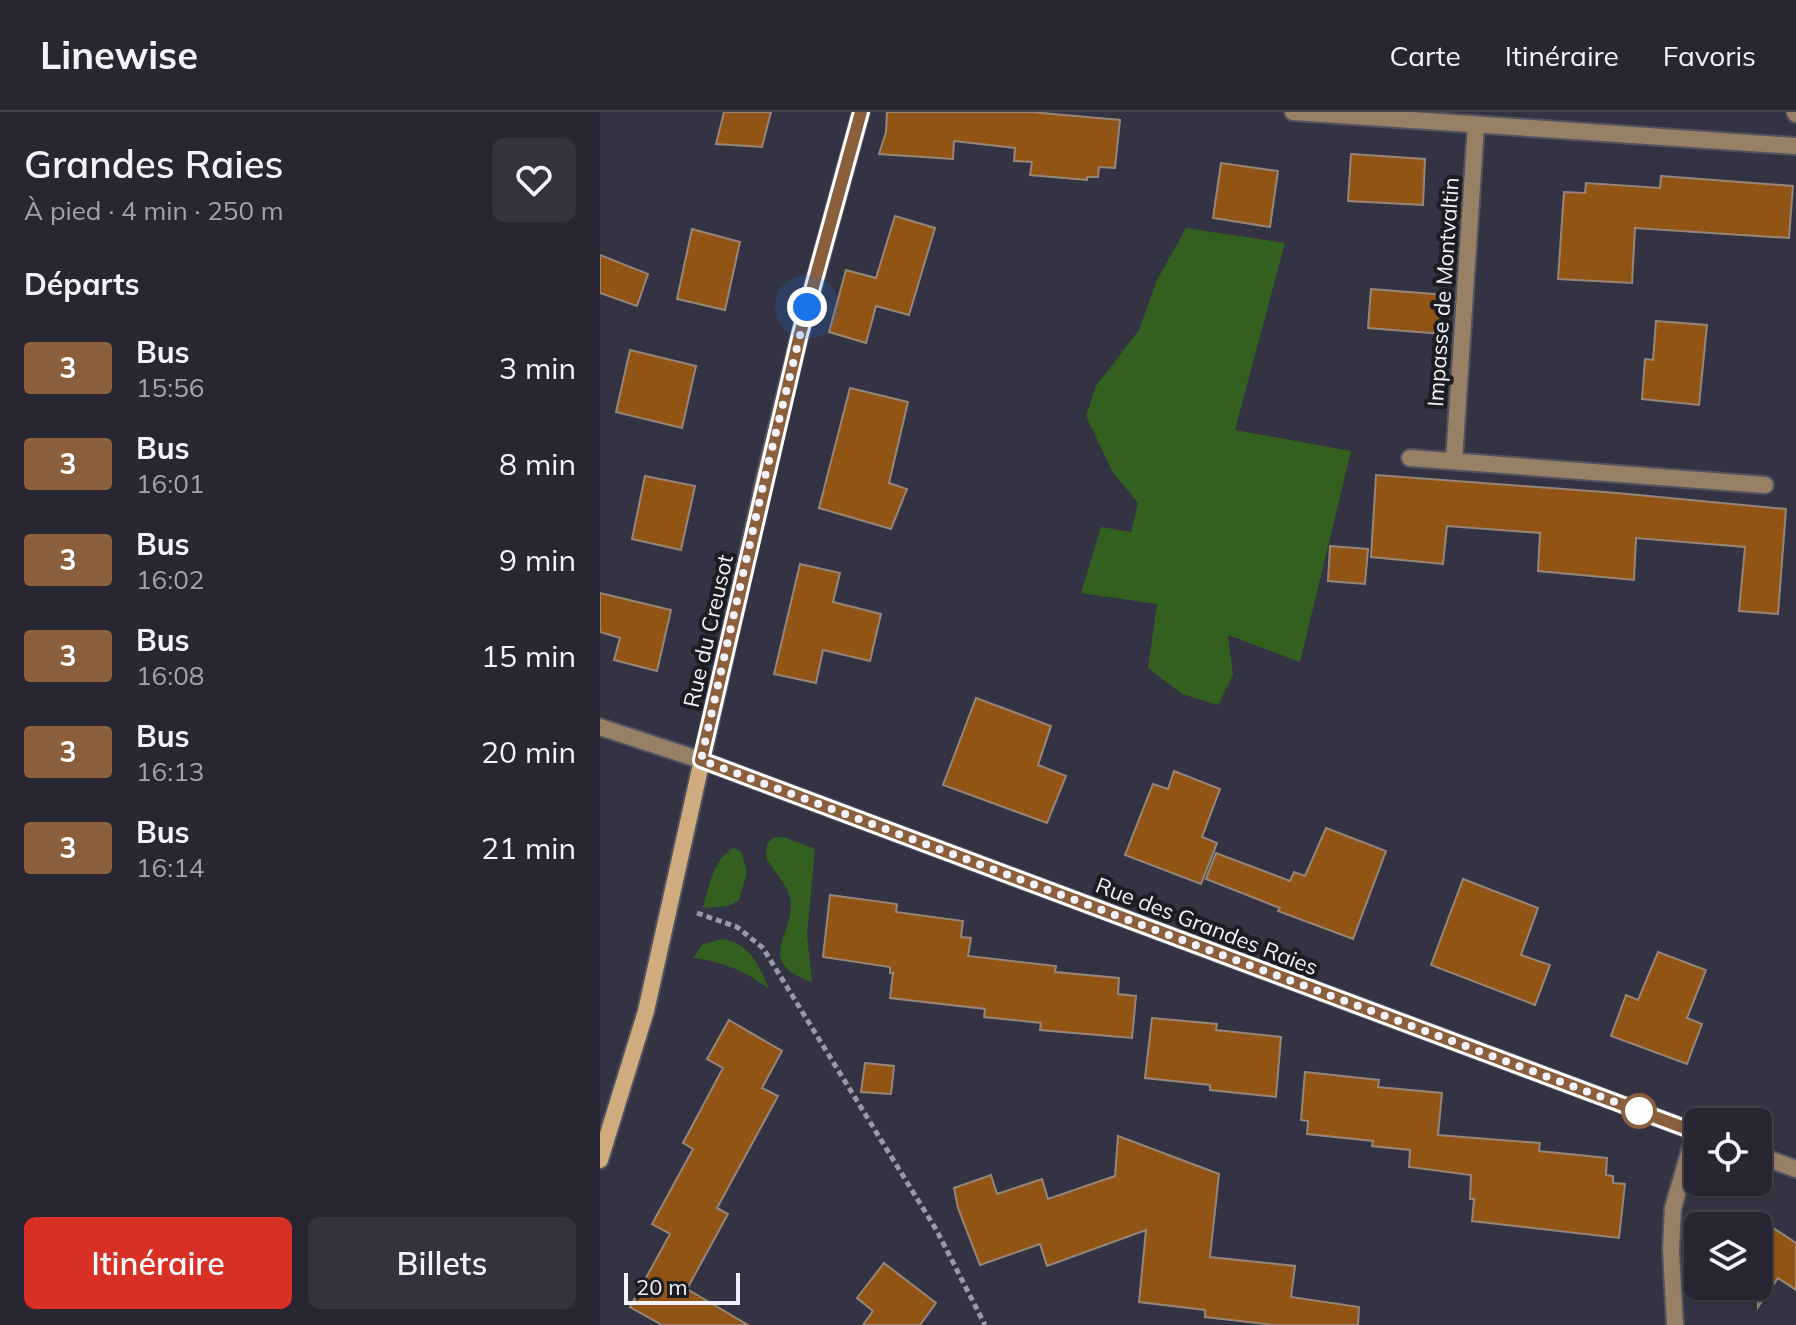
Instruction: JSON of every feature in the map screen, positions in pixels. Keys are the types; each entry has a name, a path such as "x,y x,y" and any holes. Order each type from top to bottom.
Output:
{"street":[{"name":"Rue du Creusot","path":"600,1160 646,1011 800,334 861,112"},
{"path":"1293,112 1796,146"},
{"name":"Impasse de Montvaltin","path":"1454,461 1476,125"},
{"path":"1410,458 1765,485"},
{"name":"Rue des Grandes Raies","path":"600,727 701,760 1684,1128"},
{"path":"1772,1160 1796,1169"},
{"path":"1675,1325 1671,1249 1673,1208 1684,1172"}],"path":[{"path":"700,902 697,915 737,927 763,948 937,1231 985,1325"}],"green space":[{"path":"1186,228 1285,243 1235,430 1351,451 1300,662 1228,635 1233,675 1218,705 1182,694 1148,668 1157,604 1081,593 1101,527 1131,532 1138,503 1112,471 1086,416 1096,386 1139,330 1157,280"},
{"path":"784,837 815,849 807,935 812,982 794,974 784,965 780,955 791,910 790,897 766,858 767,844 773,838"},
{"path":"734,848 741,852 747,872 739,900 729,906 703,908 721,858"},
{"path":"723,939 747,951 769,989 733,968 693,958 703,944"}],"building":[{"path":"724,112 771,112 762,147 716,144"},
{"path":"887,112 1031,112 1120,120 1115,168 1099,167 1098,177 1087,177 1087,180 1030,175 1032,162 1014,161 1015,148 954,141 953,159 879,154 886,132"},
{"path":"1351,154 1425,159 1423,205 1348,201"},
{"path":"1221,163 1278,171 1270,227 1213,218"},
{"path":"1661,176 1793,186 1789,238 1635,228 1632,283 1558,279 1564,192 1585,193 1586,183 1660,188"},
{"path":"895,216 935,228 909,315 876,306 866,343 829,332 846,270 876,278"},
{"path":"692,229 740,242 725,310 677,299"},
{"path":"600,255 648,274 637,306 600,293"},
{"path":"1371,289 1446,295 1443,334 1368,328"},
{"path":"1656,321 1707,325 1699,405 1642,399 1645,359 1653,360"},
{"path":"630,350 696,366 682,428 616,412"},
{"path":"850,388 908,402 889,483 907,489 891,529 819,508"},
{"path":"1376,475 1786,509 1778,614 1739,611 1745,547 1636,538 1634,580 1538,571 1540,533 1447,526 1443,564 1371,557"},
{"path":"645,476 695,486 681,550 632,539"},
{"path":"1330,546 1368,549 1365,584 1328,581"},
{"path":"800,564 840,573 833,602 881,614 870,661 823,650 816,683 774,674"},
{"path":"600,593 671,610 657,671 614,660 620,638 600,632"},
{"path":"976,698 1051,726 1038,765 1066,776 1047,823 943,785"},
{"path":"1174,771 1220,789 1202,837 1217,843 1201,884 1125,855 1153,784 1168,789"},
{"path":"1326,828 1386,851 1353,939 1278,911 1280,908 1206,879 1216,853 1290,881 1294,872 1305,876"},
{"path":"1463,879 1538,908 1521,955 1550,965 1535,1005 1431,965"},
{"path":"830,895 897,904 896,912 963,921 961,937 971,938 968,956 1056,966 1055,972 1119,978 1118,994 1136,996 1132,1038 1040,1030 1041,1023 984,1017 985,1009 890,998 893,973 890,973 890,967 823,957"},
{"path":"1658,952 1706,970 1687,1018 1702,1024 1687,1064 1611,1036 1626,995 1638,1000"},
{"path":"1152,1018 1217,1024 1216,1030 1281,1037 1276,1097 1210,1090 1210,1085 1145,1078"},
{"path":"729,1020 782,1051 762,1088 778,1096 717,1208 728,1214 687,1289 748,1325 662,1325 630,1307 670,1234 652,1224 693,1149 683,1143 723,1068 707,1059"},
{"path":"865,1063 894,1066 891,1094 861,1092"},
{"path":"1305,1072 1379,1080 1378,1087 1442,1093 1438,1135 1540,1143 1539,1151 1607,1158 1606,1175 1613,1176 1613,1183 1625,1184 1619,1238 1472,1221 1474,1199 1470,1199 1471,1175 1409,1167 1410,1150 1372,1146 1373,1141 1307,1134 1308,1121 1301,1120"},
{"path":"1118,1136 1219,1174 1210,1257 1295,1266 1291,1297 1359,1307 1358,1325 1275,1325 1205,1317 1205,1310 1139,1302 1146,1230 1047,1266 1040,1244 980,1265 958,1208 954,1188 991,1175 997,1194 1042,1179 1048,1199 1115,1176"},
{"path":"1772,1227 1796,1243 1796,1290 1778,1278 1772,1287"},
{"path":"884,1263 936,1303 920,1325 863,1325 873,1311 857,1298"}],"bus line":[{"name":"3","path":"861,112 800,334 701,760 1684,1128"}],"route":[{"path":"807,307 701,760 1639,1111"}]}
